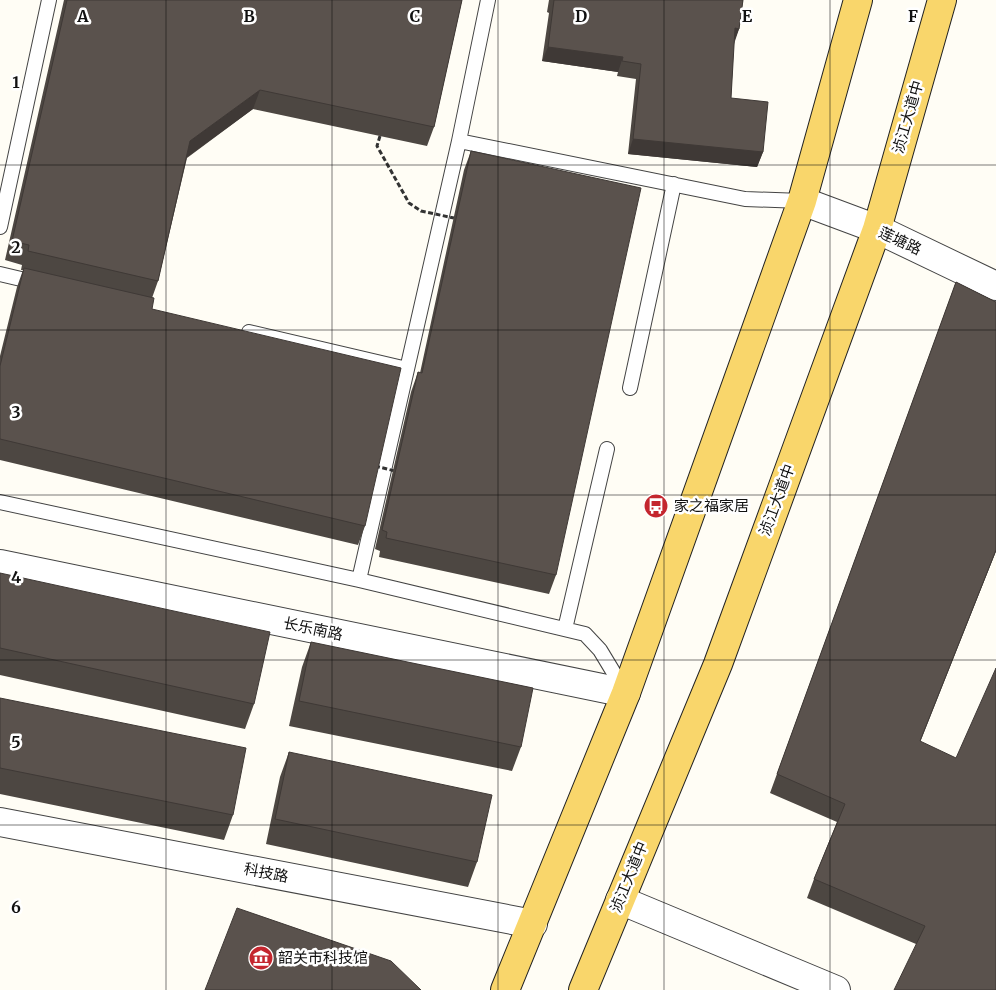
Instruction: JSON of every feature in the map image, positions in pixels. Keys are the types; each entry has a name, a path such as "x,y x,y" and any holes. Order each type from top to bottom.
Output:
{"main road":[{"path":"505,990 626,693 802,201 858,0"},
{"name":"浈江大道中","path":"583,990 718,664 876,229 942,0"}],"street":[{"name":"莲塘路","path":"802,201 876,229 996,286"},
{"name":"长乐南路","path":"0,564 626,693"},
{"name":"科技路","path":"0,822 533,924"},
{"path":"620,900 836,990"}],"lane":[{"path":"0,227 49,0"},
{"path":"359,580 459,141 488,0"},
{"path":"459,141 753,200 802,201"},
{"path":"630,388 674,184"},
{"path":"0,274 48,285"},
{"path":"232,328 407,369"},
{"path":"565,629 607,449"},
{"path":"0,502 359,580 585,634 600,650 626,693"}],"path":[{"path":"380,136 377,146 409,203 421,210 454,218"},
{"path":"369,464 398,471"}],"building":[{"path":"67,0 462,0 434,127 260,90 190,141 158,281 28,251 29,245 12,241"},
{"path":"554,0 743,0 739,29 735,28 731,98 768,102 763,152 633,139 641,64 622,61 623,57 548,47"},
{"path":"471,151 641,188 556,575 386,538 387,532 382,530 418,372 422,373"},
{"path":"24,268 154,298 152,309 401,368 365,526 0,439 0,366"},
{"path":"956,282 996,302 996,550 920,741 956,758 996,668 996,990 894,990 925,926 814,879 845,804 777,774"},
{"path":"0,573 270,632 254,704 0,648"},
{"path":"311,642 533,688 521,747 299,701"},
{"path":"0,698 246,748 233,815 0,768"},
{"path":"289,752 492,795 477,862 275,819"},
{"path":"237,908 391,961 421,990 205,990"}],"place":[{"name":"家之福家居","path":"656,506"},
{"name":"韶关市科技馆","path":"261,958"}]}
